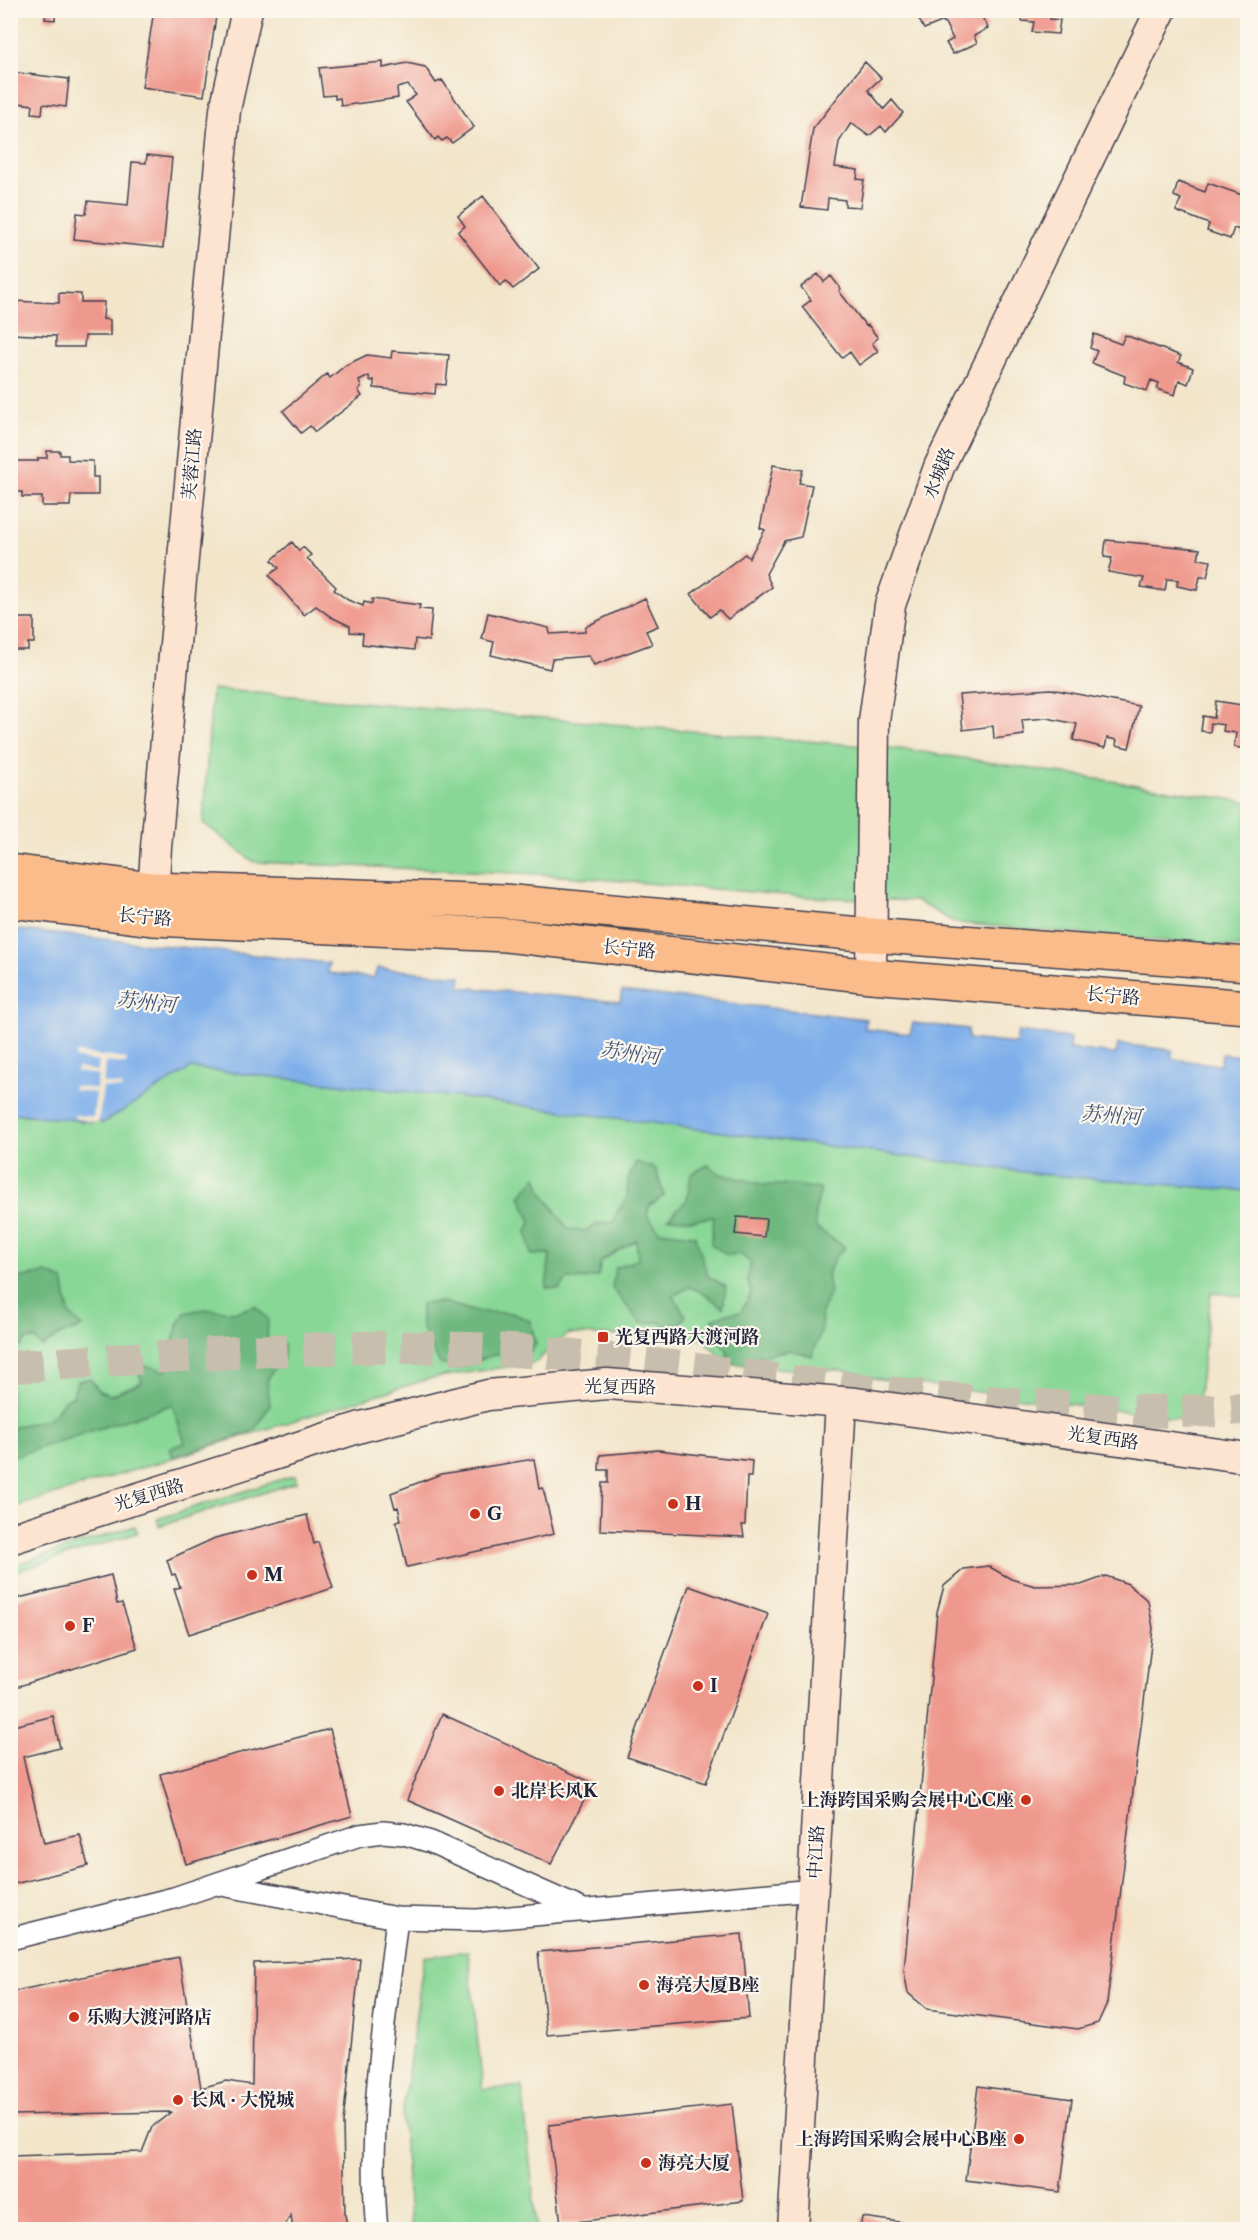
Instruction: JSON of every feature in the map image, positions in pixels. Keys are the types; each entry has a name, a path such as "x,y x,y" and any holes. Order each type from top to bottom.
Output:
{"main road":[{"name":"长宁路","path":"10,871 152,904 506,935 871,976 1248,1006"},
{"name":"长宁路","path":"10,901 152,904 504,901 871,935 1248,964"}],"street":[{"name":"芙蓉江路","path":"152,904 225,110 247,10"},
{"name":"水城路","path":"871,976 874,721 890,605 939,467 1161,10"},
{"name":"光复西路","path":"10,1539 361,1427 488,1395 607,1384 841,1402 1248,1458"},
{"name":"中江路","path":"793,2229 841,1402"},
{"path":"10,1939 143,1907 360,1835 384,1832 404,1834 431,1842 586,1911"},
{"path":"214,1883 397,1918 477,1920 814,1890"},
{"path":"377,2229 374,2181 376,2114 397,1918"}],"green space":[{"path":"212,689 910,750 1247,802 1247,948 956,923 916,901 809,897 539,874 254,862 203,823"},
{"path":"190,1068 457,1097 1039,1174 1247,1191 1247,1297 1211,1292 1196,1421 858,1376 843,1370 817,1372 728,1363 701,1338 568,1334 534,1363 432,1378 11,1508 11,1113 103,1123"},
{"path":"636,1162 656,1169 664,1196 650,1205 647,1215 659,1231 695,1235 708,1276 726,1287 723,1308 706,1294 689,1287 673,1296 686,1316 676,1329 658,1322 641,1323 612,1288 615,1268 638,1259 636,1240 601,1261 598,1276 578,1280 567,1279 560,1289 546,1288 550,1254 531,1255 527,1232 531,1222 520,1196 537,1176 542,1192 568,1229 585,1231 598,1224 615,1221 616,1214 627,1198 628,1179"},
{"path":"708,1165 721,1174 765,1185 793,1185 821,1189 815,1211 816,1228 845,1247 835,1257 827,1275 830,1293 821,1312 822,1328 812,1356 789,1350 758,1357 754,1366 728,1363 727,1350 716,1337 712,1320 727,1313 741,1312 751,1293 747,1279 751,1263 740,1254 727,1255 711,1244 714,1217 693,1220 668,1218 687,1200 691,1174"},
{"path":"47,1273 63,1280 69,1313 82,1327 58,1336 42,1347 35,1339 26,1340 21,1347 11,1352 11,1279"},
{"path":"443,1302 477,1312 512,1313 530,1321 536,1344 526,1358 515,1360 497,1354 457,1368 440,1364 421,1326 421,1304"},
{"path":"255,1306 268,1319 267,1338 284,1345 283,1360 275,1367 267,1381 270,1405 258,1425 249,1433 173,1457 170,1448 185,1443 172,1405 11,1457 11,1429 48,1419 65,1400 73,1396 77,1381 90,1378 99,1391 111,1395 142,1382 137,1366 148,1366 165,1371 175,1333 185,1313 204,1309 235,1312"},
{"path":"295,1475 297,1482 159,1526 157,1519"},
{"path":"135,1526 137,1533 11,1573 11,1566"},
{"path":"468,1951 483,2090 522,2086 537,2229 411,2229 402,2116 424,1957"}],"water":[{"name":"苏州河","path":"10,929 329,963 328,973 374,978 377,968 461,976 460,987 620,1002 622,991 866,1019 865,1029 910,1034 913,1023 968,1029 968,1039 1016,1044 1018,1032 1070,1038 1069,1049 1116,1054 1118,1044 1172,1050 1172,1059 1220,1065 1222,1054 1247,1056 1247,1191 1039,1174 457,1097 191,1068 103,1123 11,1113"}],"pier":[{"path":"76,1053 127,1059 126,1064 106,1062 103,1083 123,1086 122,1089 103,1087 98,1123 74,1118 75,1115 93,1117 96,1093 74,1090 74,1086 96,1089 98,1075 76,1072 77,1068 98,1071 99,1062 75,1058"}],"building":[{"path":"46,10 56,10 55,20 45,19"},
{"path":"154,10 217,10 204,96 142,87"},
{"path":"914,10 978,10 988,28 974,36 977,43 953,54 946,43 953,39 944,21 924,29"},
{"path":"1023,10 1052,10 1050,19 1060,20 1058,34 1032,32 1034,22 1022,21"},
{"path":"383,62 383,68 407,63 425,67 436,83 442,80 474,127 452,143 447,138 442,141 438,137 435,140 406,102 416,95 408,85 397,88 398,98 341,106 340,98 335,99 335,95 323,96 319,68"},
{"path":"865,62 881,78 868,90 884,109 892,100 903,113 886,132 881,126 869,136 851,123 839,142 835,167 858,170 857,179 864,180 860,207 845,206 845,200 828,198 827,210 801,207 813,129"},
{"path":"11,72 69,79 66,107 43,104 42,114 32,113 33,105 10,102"},
{"path":"147,155 172,158 163,248 74,239 77,213 86,214 88,201 128,205 132,162 146,163"},
{"path":"1178,182 1205,192 1208,183 1248,197 1248,239 1241,237 1243,231 1234,228 1230,239 1207,231 1209,224 1176,211 1181,199 1174,196"},
{"path":"483,196 539,269 513,289 506,281 500,286 458,232 465,226 458,216"},
{"path":"818,274 824,282 831,276 841,289 839,291 878,338 872,343 878,351 859,365 850,352 842,358 802,307 811,300 801,287"},
{"path":"59,293 81,294 81,302 104,302 103,319 110,320 110,336 85,336 84,347 56,347 56,336 10,334 10,301 59,303"},
{"path":"1094,334 1121,344 1125,335 1181,356 1178,362 1193,368 1188,384 1179,380 1175,395 1157,389 1159,383 1151,380 1147,391 1124,383 1125,376 1092,363 1097,351 1090,348"},
{"path":"392,351 449,355 446,385 436,384 435,394 374,388 374,380 370,381 369,376 359,381 361,387 358,390 362,396 315,432 310,426 301,433 283,411 327,374 330,378 346,365 367,355 391,358"},
{"path":"47,451 60,451 60,455 68,455 68,460 93,461 93,477 98,477 98,495 71,495 70,506 42,506 42,497 22,497 22,492 12,492 10,461 38,461 38,458 47,458"},
{"path":"773,465 803,470 799,483 812,485 801,537 784,541 766,574 772,587 728,619 719,610 710,617 691,594 745,554 749,558 765,530 760,528"},
{"path":"1106,540 1200,549 1198,559 1211,561 1207,577 1200,577 1197,590 1177,586 1178,580 1167,579 1165,591 1141,587 1144,578 1108,572 1112,558 1104,557"},
{"path":"292,542 299,551 303,547 311,555 307,558 336,587 334,590 348,600 363,606 364,602 372,604 372,599 420,605 419,609 432,610 429,641 415,639 414,650 362,644 363,633 350,632 350,626 331,617 316,606 304,615 269,575 279,568 272,560"},
{"path":"645,598 658,626 646,631 652,644 594,665 589,656 552,659 550,669 491,655 494,642 482,639 488,613 549,628 550,634 585,632 585,627"},
{"path":"10,618 34,618 34,643 28,643 28,650 10,650"},
{"path":"1051,689 1139,706 1129,748 1116,745 1117,740 1107,738 1105,748 1073,740 1077,724 1047,718 1022,720 1024,735 994,739 993,726 963,730 959,695"},
{"path":"1216,701 1248,706 1248,749 1234,747 1236,733 1223,731 1224,725 1211,723 1210,732 1201,731 1203,716 1214,718"},
{"path":"737,1217 766,1219 764,1237 735,1234"},
{"name":"H","path":"658,1450 752,1461 751,1477 747,1477 745,1525 742,1525 744,1537 600,1530 602,1483 608,1483 608,1470 599,1470 600,1455"},
{"name":"G","path":"534,1459 539,1489 543,1488 554,1534 407,1567 396,1521 401,1520 391,1493 441,1474"},
{"name":"M","path":"307,1515 314,1544 318,1542 333,1588 189,1634 174,1589 180,1587 175,1574 172,1575 167,1560 215,1538"},
{"name":"上海跨国采购会展中心C座","path":"988,1566 1011,1579 1035,1586 1081,1585 1106,1576 1128,1584 1148,1601 1153,1628 1107,2003 1098,2023 1078,2029 927,2009 908,1993 904,1971 937,1612 944,1586 964,1569"},
{"name":"F","path":"111,1575 117,1604 122,1603 137,1648 10,1689 10,1602"},
{"name":"I","path":"689,1586 768,1614 706,1783 627,1757"},
{"name":"北岸长风K","path":"442,1714 593,1783 551,1864 407,1800"},
{"path":"53,1716 60,1748 23,1757 44,1843 80,1835 88,1866 10,1885 10,1727"},
{"path":"330,1729 352,1816 186,1864 160,1774"},
{"name":"海亮大厦B座","path":"742,1934 749,2018 547,2035 538,1952"},
{"name":"长风 · 大悦城","path":"179,1957 201,2088 226,2081 252,2085 254,1963 360,1959 343,2123 345,2215 348,2230 293,2230 291,2215 282,2230 10,2230 10,2156 142,2152 152,2127 171,2112 10,2115 10,1992"},
{"name":"上海跨国采购会展中心B座","path":"978,2086 1072,2099 1060,2192 966,2180"},
{"name":"海亮大厦","path":"732,2104 743,2201 561,2224 549,2125"},
{"path":"862,2217 944,2228 944,2230 860,2230"}],"tunnel":[{"path":"10,1367 329,1348 457,1348 605,1359 880,1392 976,1401 1148,1411 1248,1408"}],"place":[{"name":"光复西路大渡河路","path":"603,1337"},
{"name":"H","path":"673,1504"},
{"name":"G","path":"475,1514"},
{"name":"M","path":"252,1575"},
{"name":"F","path":"70,1626"},
{"name":"I","path":"698,1686"},
{"name":"北岸长风K","path":"499,1791"},
{"name":"上海跨国采购会展中心C座","path":"1026,1800"},
{"name":"海亮大厦B座","path":"644,1985"},
{"name":"乐购大渡河路店","path":"74,2017"},
{"name":"长风 · 大悦城","path":"178,2100"},
{"name":"上海跨国采购会展中心B座","path":"1019,2139"},
{"name":"海亮大厦","path":"646,2163"}]}
